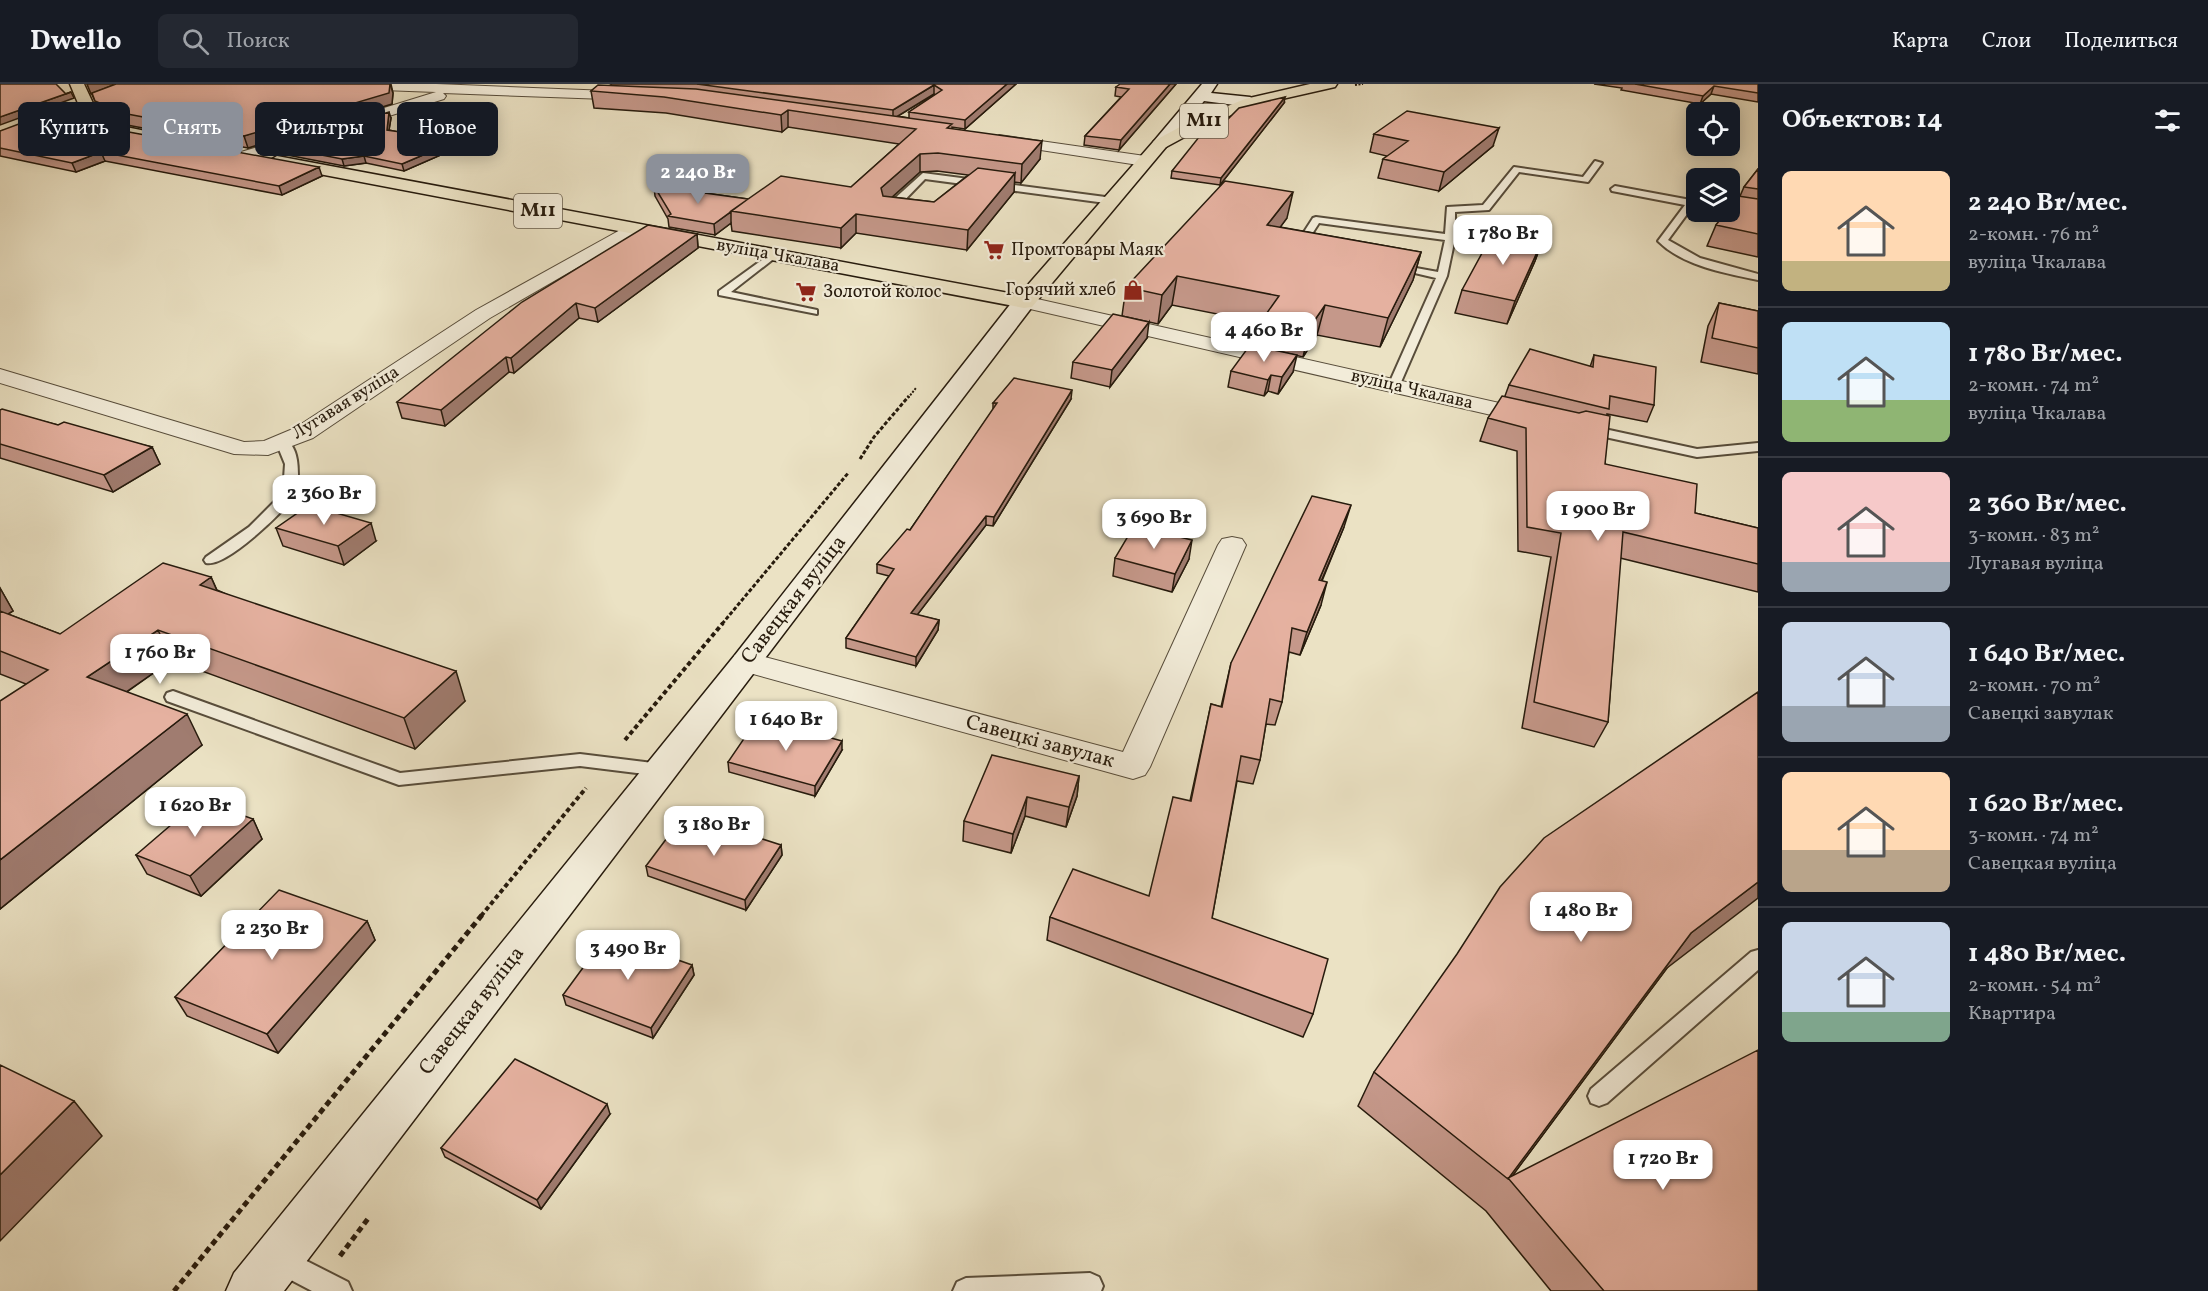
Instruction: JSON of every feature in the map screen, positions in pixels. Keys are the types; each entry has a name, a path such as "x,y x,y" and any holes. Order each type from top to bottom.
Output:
{"highway":[{"path":"77,84 89,100 91,117 104,124 142,133"},
{"name":"М11","path":"1160,144 1197,124 1250,102 1330,84"},
{"name":"Савецкая вуліца","path":"1024,302 1160,144"},
{"name":"вуліца Чкалава","path":"243,154 1024,302"}],"main road":[{"path":"1205,90 1250,102"},
{"name":"Савецкая вуліца","path":"1160,144 1205,90"},
{"name":"Савецкая вуліца","path":"265,1275 662,770 1024,302"}],"street":[{"path":"329,84 651,97"},
{"path":"247,155 463,89"},
{"path":"987,138 1145,161"},
{"name":"Лугавая вуліца","path":"0,376 243,449 268,448 304,433 483,314 631,229"},
{"name":"вуліца Чкалава","path":"1024,302 1565,425"},
{"name":"Савецкі завулак","path":"746,662 1133,767 1232,545"}],"lane":[{"path":"1394,386 1442,276 1450,238 1450,209 1486,208 1517,168 1585,180 1598,163"},
{"path":"897,213 886,211 923,176 1113,201"},
{"path":"964,189 973,182"},
{"path":"1615,189 1686,202"},
{"path":"1686,214 1663,241 1679,253 1713,267 1758,277"},
{"path":"1307,251 1296,249 1316,220 1450,238"},
{"path":"773,255 723,292 813,312"},
{"path":"1386,265 1442,276"},
{"path":"1565,425 1696,453 1758,447"},
{"path":"211,560 254,530 290,494 292,464 282,442"},
{"path":"173,697 399,779 580,759 662,770"},
{"path":"1599,1096 1758,958"},
{"path":"265,1275 339,1291"},
{"path":"966,1291 1090,1286"}],"path":[{"path":"1353,85 1363,84"},
{"path":"858,462 874,437 914,389 923,384"},
{"path":"174,1291 606,763 851,471"}],"building":[{"path":"0,84 56,84 66,94 43,102 18,102 18,111 0,117"},
{"path":"116,84 390,84 389,93 359,102 255,102 255,133 244,136 243,102 142,102 142,117 130,115 130,102 97,102 92,93"},
{"path":"697,84 1007,84 965,120 909,112 942,90 934,85 893,110"},
{"path":"1120,84 1170,84 1121,140 1085,136 1129,89 1116,87"},
{"path":"1635,84 1758,84 1758,93 1714,86 1703,96"},
{"path":"598,85 696,89 952,124 947,128 1042,141 1022,164 938,153 920,154 881,188 883,196 934,202 978,168 1015,173 968,230 856,214 841,228 731,211 781,176 851,187 916,129 788,110 781,115 664,97 591,91"},
{"path":"1285,97 1221,178 1172,171 1203,132 1224,123 1239,108"},
{"path":"1407,111 1499,128 1444,172 1383,159 1408,141 1374,134"},
{"path":"389,112 387,130 397,131 397,156 421,156 402,164 364,156 385,156 385,113"},
{"path":"18,124 18,152 0,148 0,131"},
{"path":"130,132 142,134 142,156 243,156 243,153 319,167 279,186 122,156 130,156"},
{"path":"38,156 90,156 72,163"},
{"path":"327,156 364,156 342,159"},
{"path":"1758,169 1758,189 1744,187"},
{"path":"1225,181 1293,192 1267,225 1421,252 1388,318 1325,305 1310,327 1264,317 1279,296 1177,276 1162,295 1126,287"},
{"path":"654,186 748,199 714,224 668,216 671,214"},
{"path":"1740,196 1758,199 1758,234 1716,225 1718,222 1740,222"},
{"path":"648,225 697,234 595,308 576,303 511,358 506,357 441,410 397,402 522,302"},
{"path":"1494,231 1543,239 1515,301 1462,290"},
{"path":"1719,303 1758,311 1758,348 1712,338"},
{"path":"1113,314 1149,322 1112,370 1073,362"},
{"path":"1250,345 1297,355 1282,377 1271,375 1268,380 1231,371"},
{"path":"1530,349 1593,367 1594,355 1656,367 1654,405 1610,396 1609,409 1509,385"},
{"path":"1014,378 1072,390 994,517 986,516 911,613 939,620 916,657 846,638 894,569 877,564 907,529 910,530 997,403 993,403"},
{"path":"1502,396 1579,413 1586,411 1610,416 1605,464 1697,484 1695,513 1758,528 1758,564 1623,532 1608,722 1534,702 1561,533 1527,527 1526,428 1488,418"},
{"path":"0,410 58,425 64,422 152,447 104,475 0,444"},
{"path":"1312,496 1351,505 1319,580 1327,582 1307,632 1292,628 1282,702 1270,699 1260,760 1241,756 1212,918 1328,959 1313,1014 1050,917 1073,869 1149,896 1173,797 1191,801 1211,704 1222,707 1231,663"},
{"path":"309,505 371,523 338,546 276,528"},
{"path":"1134,526 1192,540 1175,574 1115,558"},
{"path":"163,563 211,577 200,585 456,671 404,718 158,630 87,677 187,714 0,860 0,701 48,670 0,651 0,611 60,634"},
{"path":"1758,692 1758,882 1691,933 1508,1179 1374,1072 1457,954 1500,887 1544,838"},
{"path":"758,718 842,741 815,786 728,762"},
{"path":"992,755 1079,776 1069,807 1027,797 1013,834 964,821"},
{"path":"200,800 253,819 190,876 136,855"},
{"path":"685,814 781,845 745,900 646,866"},
{"path":"279,890 367,921 267,1034 175,997"},
{"path":"607,935 692,965 651,1028 563,995"},
{"path":"1758,1050 1758,1291 1604,1291 1508,1178"},
{"path":"515,1059 607,1104 537,1200 441,1148"},
{"path":"0,1065 74,1101 0,1175"}],"place":[{"name":"Промтовары Маяк","path":"994,250"},
{"name":"Горячий хлеб","path":"1133,290"},
{"name":"Золотой колос","path":"806,292"}]}
